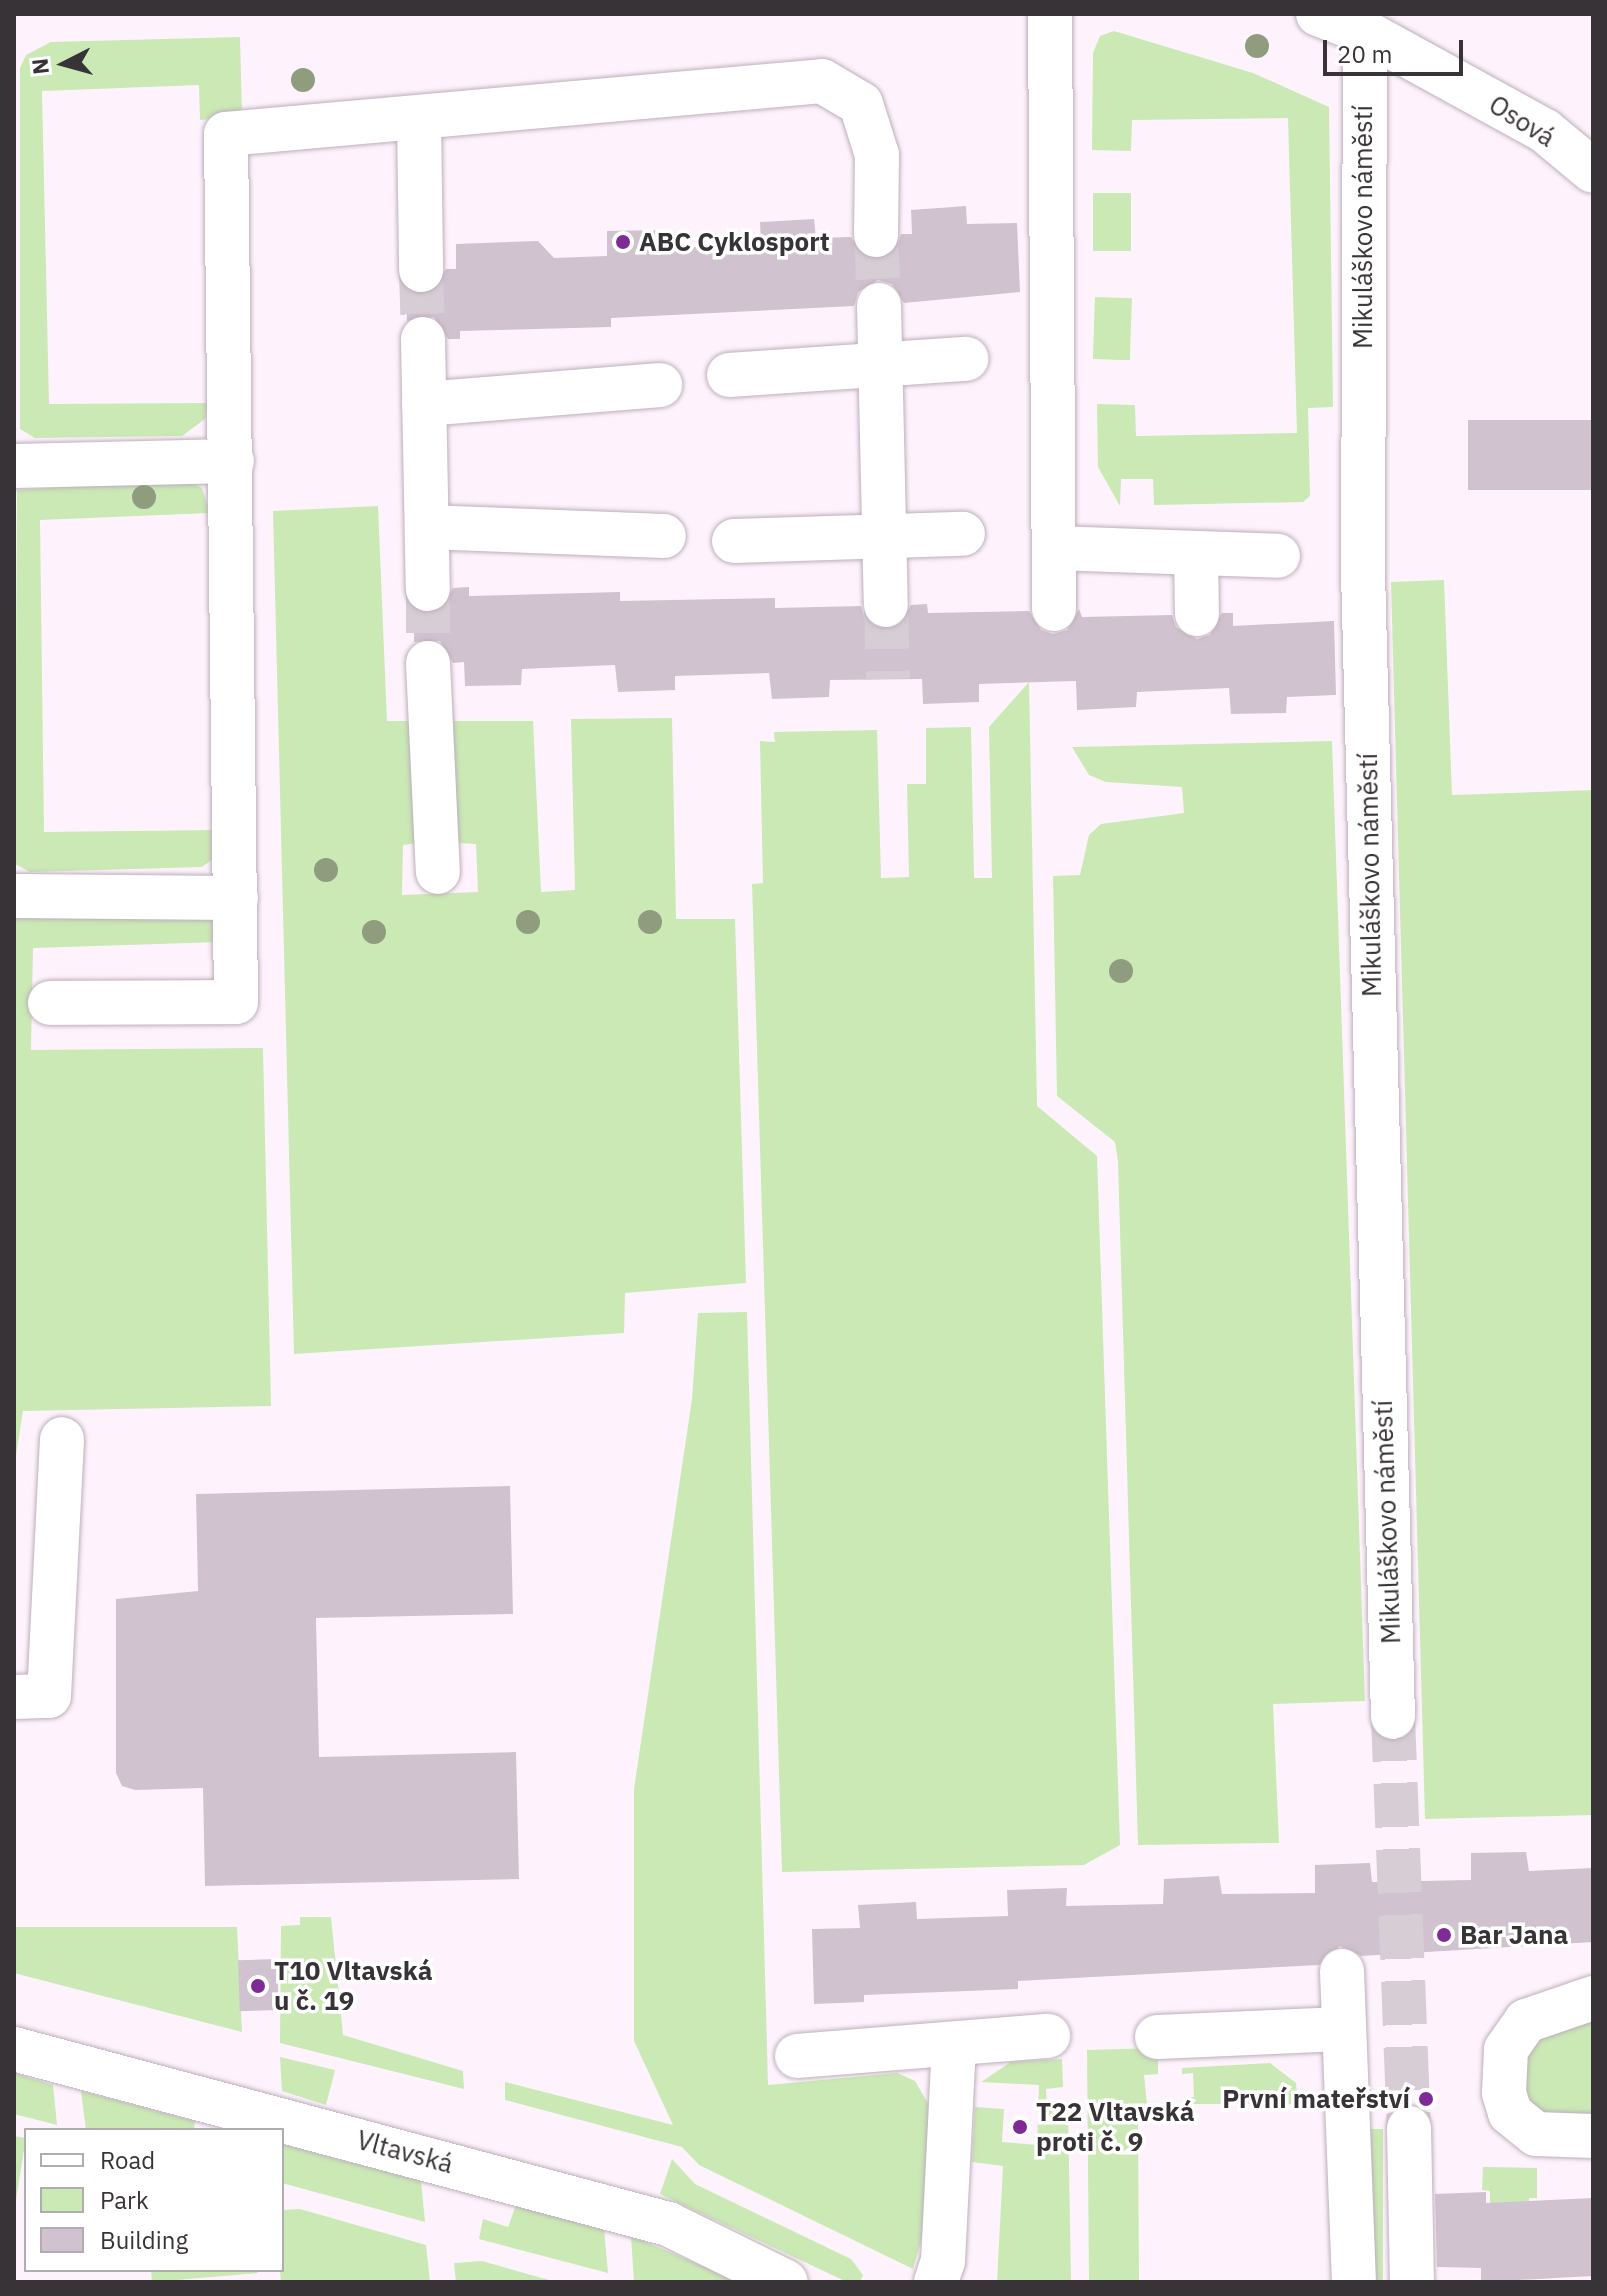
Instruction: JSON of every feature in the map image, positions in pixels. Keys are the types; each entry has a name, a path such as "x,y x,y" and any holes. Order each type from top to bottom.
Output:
{"street":[{"path":"1050,14 1054,609"},
{"name":"Osová","path":"1318,14 1365,32 1545,131 1593,171"},
{"name":"Mikuláškovo náměstí","path":"1365,32 1363,557 1393,1717"},
{"path":"50,1003 236,1002 226,134 822,81 861,104 877,155 876,235"},
{"path":"419,118 421,270"},
{"path":"879,305 886,605"},
{"path":"423,339 428,589"},
{"path":"729,375 966,359"},
{"path":"424,404 660,385"},
{"path":"14,466 232,461"},
{"path":"427,527 664,536"},
{"path":"734,541 963,534"},
{"path":"1054,548 1278,556"},
{"path":"1196,553 1197,614"},
{"path":"428,663 438,872"},
{"path":"14,896 236,898"},
{"path":"14,1697 49,1696 62,1439"},
{"path":"1342,1971 1354,2282"},
{"path":"1593,1998 1526,2021 1506,2050 1504,2093 1510,2113 1536,2134 1593,2136"},
{"path":"1157,2037 1343,2029"},
{"path":"797,2056 1048,2036"},
{"path":"936,2282 943,2261 954,2045"},
{"name":"Vltavská","path":"14,2049 668,2224 786,2282"},
{"path":"1409,2128 1412,2282"}],"green space":[{"path":"1114,31 1253,73 1329,107 1333,407 1308,408 1310,496 1303,502 1154,505 1153,479 1121,479 1120,506 1098,467 1097,404 1135,405 1136,436 1297,433 1288,118 1132,120 1131,151 1092,150 1093,53 1100,36"},
{"path":"240,37 242,116 200,120 199,85 42,91 49,404 208,403 205,419 182,436 35,438 20,429 20,68 26,55 51,42"},
{"path":"1093,193 1131,193 1131,251 1093,251"},
{"path":"1095,297 1132,298 1130,360 1093,359"},
{"path":"186,479 202,488 210,513 40,520 44,832 216,830 213,859 202,867 30,872 15,864 17,490"},
{"path":"378,506 387,721 419,721 417,843 403,845 402,895 478,892 476,844 457,843 451,721 533,721 541,892 575,890 571,719 672,718 676,919 735,919 746,1283 625,1293 624,1333 294,1354 273,511"},
{"path":"1444,580 1452,795 1593,790 1593,1815 1425,1819 1391,582"},
{"path":"1029,682 1037,1106 1097,1156 1120,1845 1084,1865 782,1872 752,884 763,883 760,741 775,742 774,732 877,730 881,878 909,877 907,784 926,784 926,728 971,727 974,878 992,878 989,727"},
{"path":"1332,741 1365,1701 1273,1704 1279,1843 1138,1845 1118,1161 1115,1142 1057,1096 1053,876 1080,875 1089,835 1101,824 1184,813 1182,787 1106,782 1089,775 1072,747"},
{"path":"35,914 209,915 217,925 220,942 33,948 31,1050 263,1048 271,1406 23,1411 14,1468 16,919"},
{"path":"747,1312 768,2085 897,2073 915,2081 930,2107 924,2231 913,2269 699,2165 682,2147 505,2100 505,2082 673,2125 634,2041 634,1789 692,1399 698,1313"},
{"path":"300,1917 331,1917 343,2035 463,2071 464,2089 280,2043 281,1926 300,1925"},
{"path":"14,1927 237,1927 242,2032 14,1973"},
{"path":"1593,2016 1593,2124 1531,2109 1514,2055 1525,2039"},
{"path":"1158,2048 1158,2074 1144,2075 1147,2104 1138,2126 1139,2282 1089,2282 1087,2050"},
{"path":"280,2057 335,2070 326,2105 282,2091"},
{"path":"1062,2059 1063,2087 1046,2089 1047,2109 1068,2109 1071,2282 997,2282 1003,2166 972,2162 975,2107 1004,2109 1002,2142 1037,2145 1039,2085 981,2082 1011,2062"},
{"path":"1270,2063 1296,2083 1298,2104 1184,2104 1184,2097 1194,2097 1193,2073 1182,2074 1182,2068"},
{"path":"14,2073 53,2085 57,2125 14,2114"},
{"path":"81,2091 195,2121 194,2128 86,2128"},
{"path":"1364,2129 1383,2129 1383,2282 1364,2282"},
{"path":"14,2136 24,2138 24,2150 14,2213"},
{"path":"284,2145 421,2181 425,2222 284,2184"},
{"path":"672,2159 695,2184 851,2259 863,2275 860,2282 847,2282 660,2194"},
{"path":"1483,2167 1537,2168 1537,2198 1529,2198 1530,2206 1490,2206 1490,2191 1482,2190"},
{"path":"516,2205 604,2228 608,2273 479,2239 483,2219 508,2227"},
{"path":"300,2209 426,2245 430,2282 281,2282 280,2272 284,2272 284,2210"},
{"path":"631,2236 741,2282 634,2282"},
{"path":"482,2261 556,2282 456,2282 454,2263"},
{"path":"151,2272 258,2273 152,2282"}],"building":[{"path":"966,206 967,224 1017,223 1020,292 904,303 892,284 878,280 858,292 854,306 611,318 611,327 460,331 460,339 448,339 434,317 407,321 406,289 434,291 446,269 456,269 456,244 538,241 554,258 607,256 607,231 661,230 661,248 761,245 760,222 814,219 816,238 851,237 863,256 876,260 897,248 901,234 912,234 911,210"},
{"path":"1468,420 1593,420 1593,490 1468,490"},
{"path":"469,587 469,596 620,592 620,601 775,598 775,608 861,606 865,619 886,630 900,626 911,605 927,604 928,613 1029,611 1041,630 1053,634 1067,630 1079,609 1082,617 1172,615 1176,627 1197,639 1210,635 1222,613 1233,613 1233,626 1334,621 1336,695 1287,697 1286,713 1231,714 1229,688 1137,692 1136,707 1077,710 1076,681 979,684 979,702 923,704 922,679 830,680 829,697 772,699 769,673 675,676 675,690 618,692 615,665 522,669 521,685 465,686 464,662 453,663 440,641 414,642 414,609 440,611 453,588"},
{"path":"510,1486 513,1614 316,1618 319,1757 516,1752 519,1879 205,1886 203,1788 135,1790 122,1786 116,1773 116,1599 198,1591 196,1494"},
{"path":"1526,1852 1529,1871 1593,1868 1593,1942 1361,1956 1340,1946 1319,1965 1018,1981 1018,1989 864,1995 864,2002 814,2004 812,1929 860,1928 858,1905 916,1902 917,1919 1008,1916 1007,1890 1067,1888 1066,1906 1163,1904 1164,1879 1219,1876 1222,1894 1315,1893 1315,1865 1370,1863 1372,1882 1471,1880 1471,1853"},
{"name":"T10 Vltavská u č. 19","path":"277,1959 279,2010 240,2011 238,1960"},
{"path":"1486,2192 1486,2203 1593,2198 1593,2276 1481,2282 1481,2268 1437,2267 1435,2194"}],"tunnel":[{"path":"876,235 879,305"},
{"path":"421,270 423,339"},
{"path":"428,589 428,663"},
{"path":"886,605 888,679"},
{"path":"1393,1717 1409,2128"}],"place":[{"name":"ABC Cyklosport","path":"623,242"},
{"name":"Bar Jana","path":"1444,1935"},
{"name":"T10 Vltavská u č. 19","path":"258,1986"},
{"name":"První mateřství","path":"1426,2099"},
{"name":"T22 Vltavská proti č. 9","path":"1020,2127"}]}
